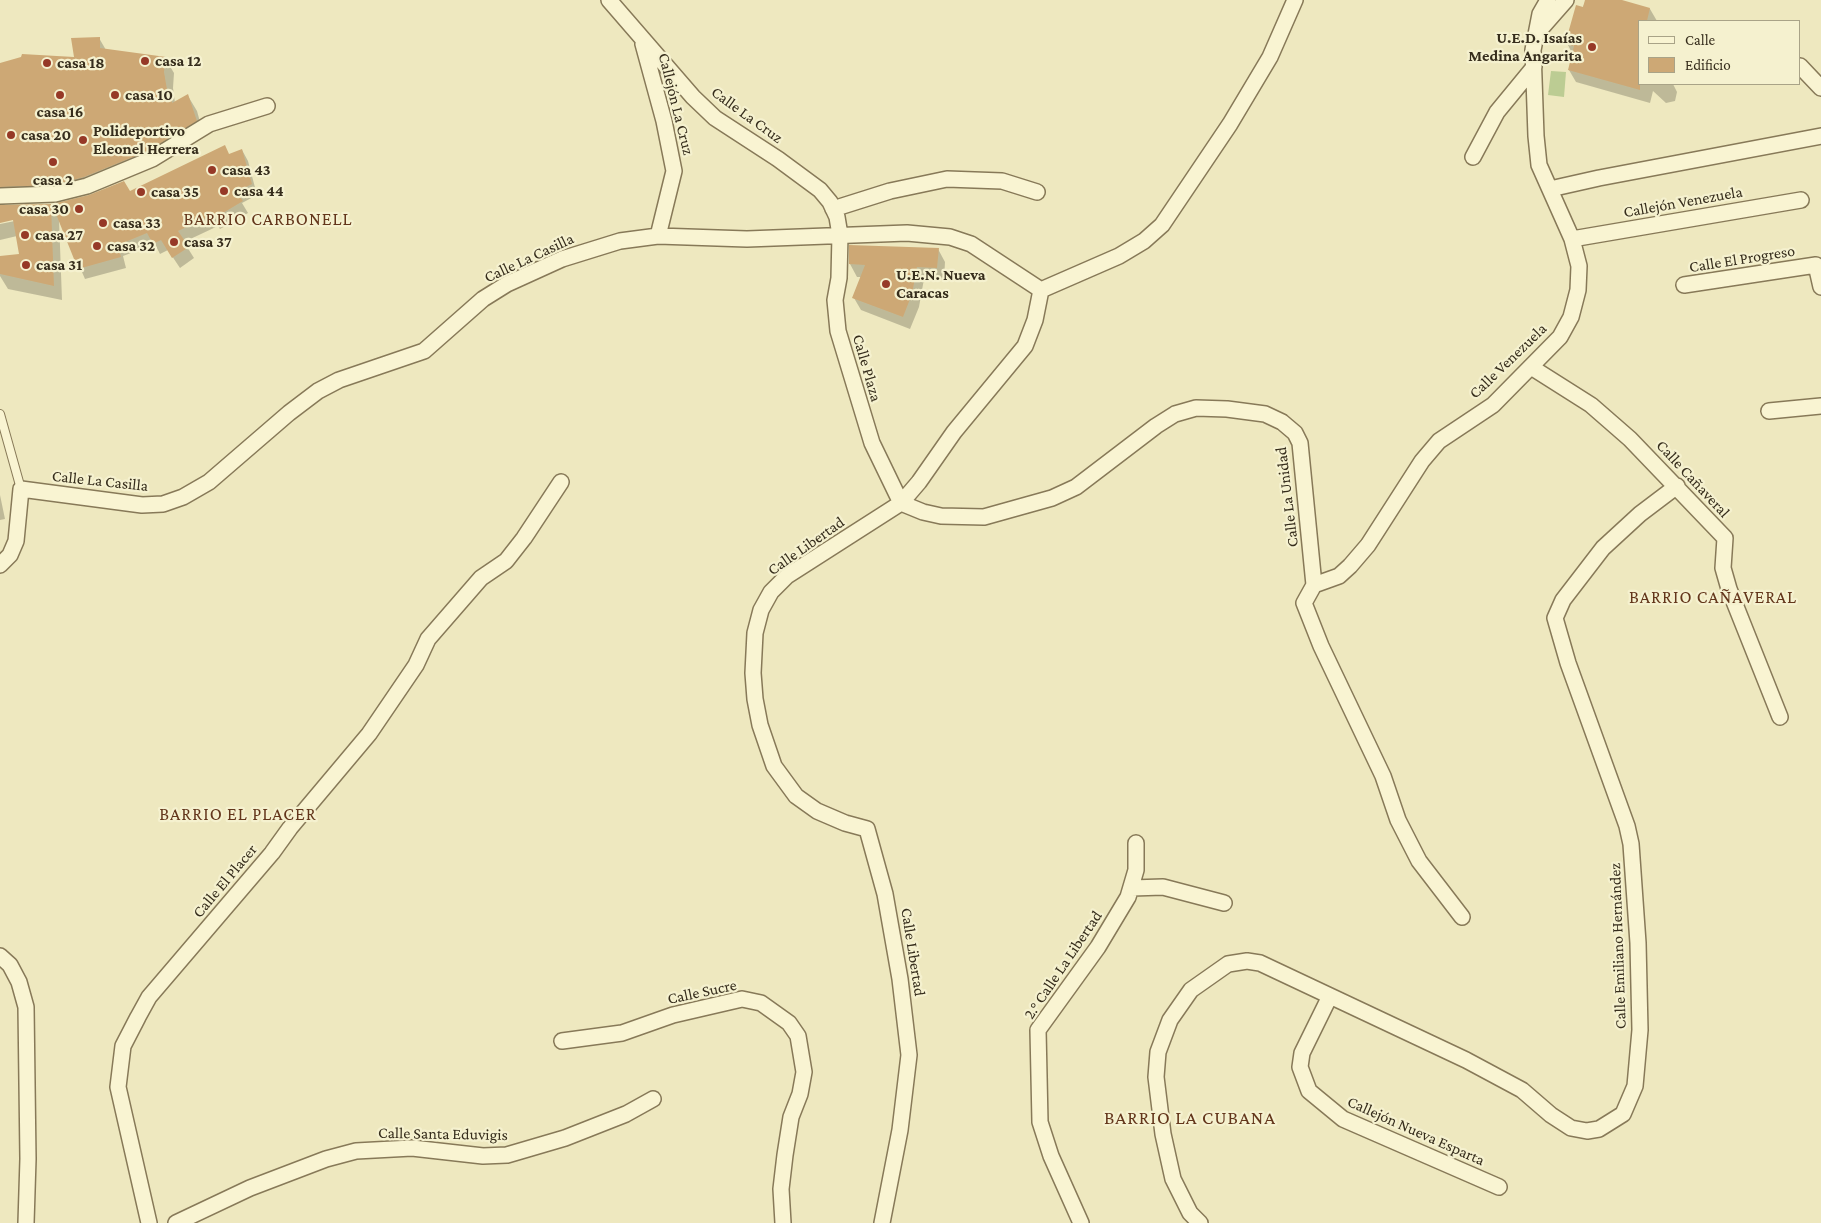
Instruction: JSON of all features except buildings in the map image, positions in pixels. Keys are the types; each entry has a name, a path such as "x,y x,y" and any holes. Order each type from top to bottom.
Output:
{"street":[{"name":"Calle La Cruz","path":"609,0 693,97 715,118 778,159 820,190 833,209 840,235"},
{"path":"1042,290 1119,256 1144,241 1162,225 1230,124 1270,57 1295,0"},
{"name":"Calle Venezuela","path":"1314,585 1338,576 1350,566 1368,545 1422,461 1439,442 1493,405 1560,337 1571,317 1578,290 1579,266 1572,239 1539,165 1533,50 1540,14 1548,0"},
{"path":"1536,34 1566,0"},
{"name":"Callejón La Cruz","path":"641,38 664,121 674,171 658,236"},
{"path":"1473,157 1497,112 1534,67"},
{"path":"1801,67 1821,88"},
{"path":"0,196 55,194 87,186 152,159 209,124 267,106"},
{"path":"1550,189 1821,136"},
{"path":"833,209 890,191 947,179 1002,181 1037,192"},
{"name":"Callejón Venezuela","path":"1572,239 1801,200"},
{"name":"Calle La Casilla","path":"21,489 142,505 163,504 183,497 209,482 289,413 318,391 339,380 424,350 483,299 507,284 562,259 620,241 658,236 747,238 907,233 950,237 971,244 1042,290"},
{"name":"Calle Plaza","path":"840,235 839,278 835,300 838,331 872,443 901,503"},
{"name":"Calle El Progreso","path":"1684,285 1816,265 1821,285"},
{"name":"Calle Libertad","path":"882,1223 900,1130 909,1055 900,979 886,894 866,829 845,823 817,811 796,796 774,766 760,725 753,673 755,633 761,610 771,592 787,576 901,503 933,464 954,432 1025,346 1042,290"},
{"name":"Calle Cañaveral","path":"1531,367 1591,405 1630,439 1725,538 1723,568 1729,589 1780,717"},
{"path":"1769,412 1821,406"},
{"name":"Calle La Unidad","path":"901,503 923,512 960,518 984,517 1016,510 1052,498 1076,487 1156,426 1175,414 1196,408 1264,414 1282,422 1295,433 1300,444 1314,585 1304,603 1321,646 1383,776 1398,820 1419,861 1462,916"},
{"name":"Calle El Placer","path":"149,1223 118,1087 121,1051 138,1016 149,997 272,853 290,828 369,734 416,665 428,639 481,578 506,561 524,538 561,482"},
{"name":"Calle Emiliano Hernández","path":"1200,1223 1190,1213 1179,1195 1173,1179 1163,1134 1156,1077 1158,1052 1170,1020 1191,990 1228,964 1246,961 1260,963 1466,1060 1522,1090 1551,1115 1571,1128 1587,1131 1599,1130 1623,1114 1635,1086 1640,1030 1638,943 1631,844 1627,826 1568,663 1554,618 1564,600 1604,548 1640,514 1677,486"},
{"path":"0,565 10,555 16,541 21,489"},
{"name":"2.° Calle La Libertad","path":"1082,1223 1051,1156 1040,1122 1038,1030 1098,947 1132,888 1136,870 1136,842"},
{"path":"1132,888 1163,887 1224,903"},
{"path":"0,956 10,965 20,982 26,1007 28,1159 26,1223"},
{"name":"Callejón Nueva Esparta","path":"1330,996 1302,1053 1300,1067 1309,1091 1343,1119 1498,1187"},
{"name":"Calle Sucre","path":"562,1041 622,1033 673,1015 742,999 762,1004 789,1022 798,1036 804,1072 800,1094 791,1117 785,1155 781,1189 783,1223"},
{"name":"Calle Santa Eduvigis","path":"176,1223 250,1188 326,1159 356,1151 412,1148 482,1156 507,1156 565,1138 626,1114 653,1099"}],"lane":[{"path":"0,414 21,489"}],"green space":[{"path":"1551,71 1566,72 1564,97 1548,95"}],"place":[{"name":"U.E.D. Isaías Medina Angarita","path":"1592,47"},
{"name":"casa 12","path":"145,61"},
{"name":"casa 18","path":"47,63"},
{"name":"casa 16","path":"60,95"},
{"name":"casa 10","path":"115,95"},
{"name":"casa 20","path":"11,135"},
{"name":"Polideportivo Eleonel Herrera","path":"83,140"},
{"name":"casa 2","path":"53,162"},
{"name":"casa 43","path":"212,170"},
{"name":"casa 44","path":"224,191"},
{"name":"casa 35","path":"141,192"},
{"name":"casa 30","path":"79,209"},
{"name":"casa 33","path":"103,223"},
{"name":"casa 27","path":"25,235"},
{"name":"casa 37","path":"174,242"},
{"name":"casa 32","path":"97,246"},
{"name":"casa 31","path":"26,265"},
{"name":"U.E.N. Nueva Caracas","path":"886,284"}],"district":[{"name":"BARRIO CARBONELL","path":"268,219"},
{"name":"BARRIO CAÑAVERAL","path":"1713,597"},
{"name":"BARRIO EL PLACER","path":"238,814"},
{"name":"BARRIO LA CUBANA","path":"1190,1118"}]}
